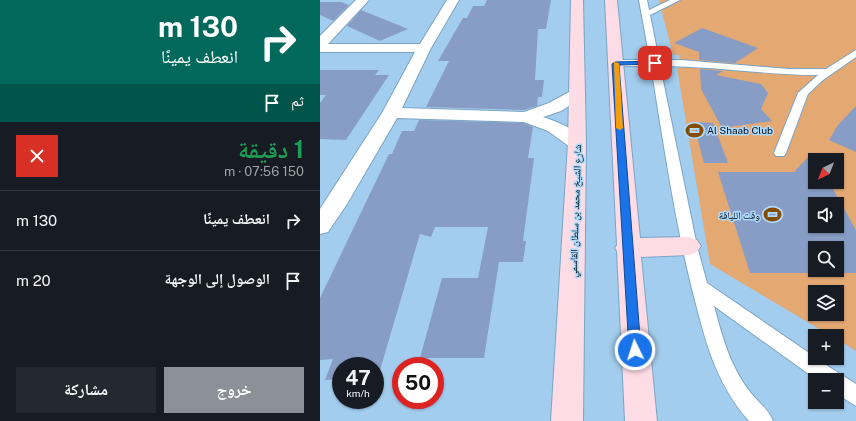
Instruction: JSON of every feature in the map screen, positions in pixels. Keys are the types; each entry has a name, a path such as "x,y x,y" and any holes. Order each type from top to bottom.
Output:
{"main road":[{"name":"شارع الشيخ محمد بن سلطان القاسمي","path":"567,421 577,143 577,0"},
{"path":"611,0 627,248 641,421"},
{"path":"627,248 689,246"}],"street":[{"path":"320,44 326,31 363,0"},
{"path":"320,226 339,199 391,113 424,48 453,0"},
{"path":"320,48 424,48"},
{"path":"526,117 555,107 577,94"},
{"path":"391,113 526,117 554,127 577,143"}],"lane":[{"path":"643,0 689,246 717,350 728,374 743,399 762,421"},
{"path":"646,14 665,2 676,0"},
{"path":"780,153 799,86 830,72 856,54"},
{"path":"615,64 688,64 830,72"},
{"path":"776,70 799,86"},
{"path":"700,287 823,373"},
{"path":"844,388 856,396"},
{"path":"638,394 647,421"}],"shaded area":[{"path":"659,0 856,0 856,351 844,343 844,329 819,329 710,264 677,68 682,68 679,55 673,55"}],"building":[{"path":"487,0 551,0 546,29 538,29 535,80 544,80 542,97 538,97 537,106 524,110 426,107 449,61 438,61 463,18 467,18 473,6 484,6"},
{"path":"320,2 341,2 349,5 333,21 320,15"},
{"path":"361,10 408,29 380,41 347,26"},
{"path":"702,28 758,48 735,63 699,60 699,52 674,43"},
{"path":"700,69 723,71 716,75 761,84 768,93 761,109 772,121 722,128 701,89"},
{"path":"320,70 379,70 375,75 389,75 346,140 320,139 320,103 326,95 320,95"},
{"path":"856,106 856,152 829,140 838,125"},
{"path":"419,120 524,123 533,127 528,158 534,158 523,241 526,241 523,262 499,262 484,358 420,357 442,278 478,278 488,227 435,227 431,237 420,234 384,357 332,357 332,359 320,360 320,298 389,154 392,154 402,131 414,131"},
{"path":"693,122 713,123 728,163 704,163"},
{"name":"وقت اللياقة","path":"808,157 808,189 833,189 837,197 808,197 808,233 844,233 844,209 856,230 856,273 844,273 844,241 808,241 808,273 750,273 718,172 794,172"},
{"path":"332,362 332,380 325,380"}],"slow traffic":[{"path":"616,63 620,128"}],"place":[{"name":"Al Shaab Club","path":"694,130"},
{"name":"وقت اللياقة","path":"773,215"}],"route":[{"path":"635,350 615,64 655,63"}]}
